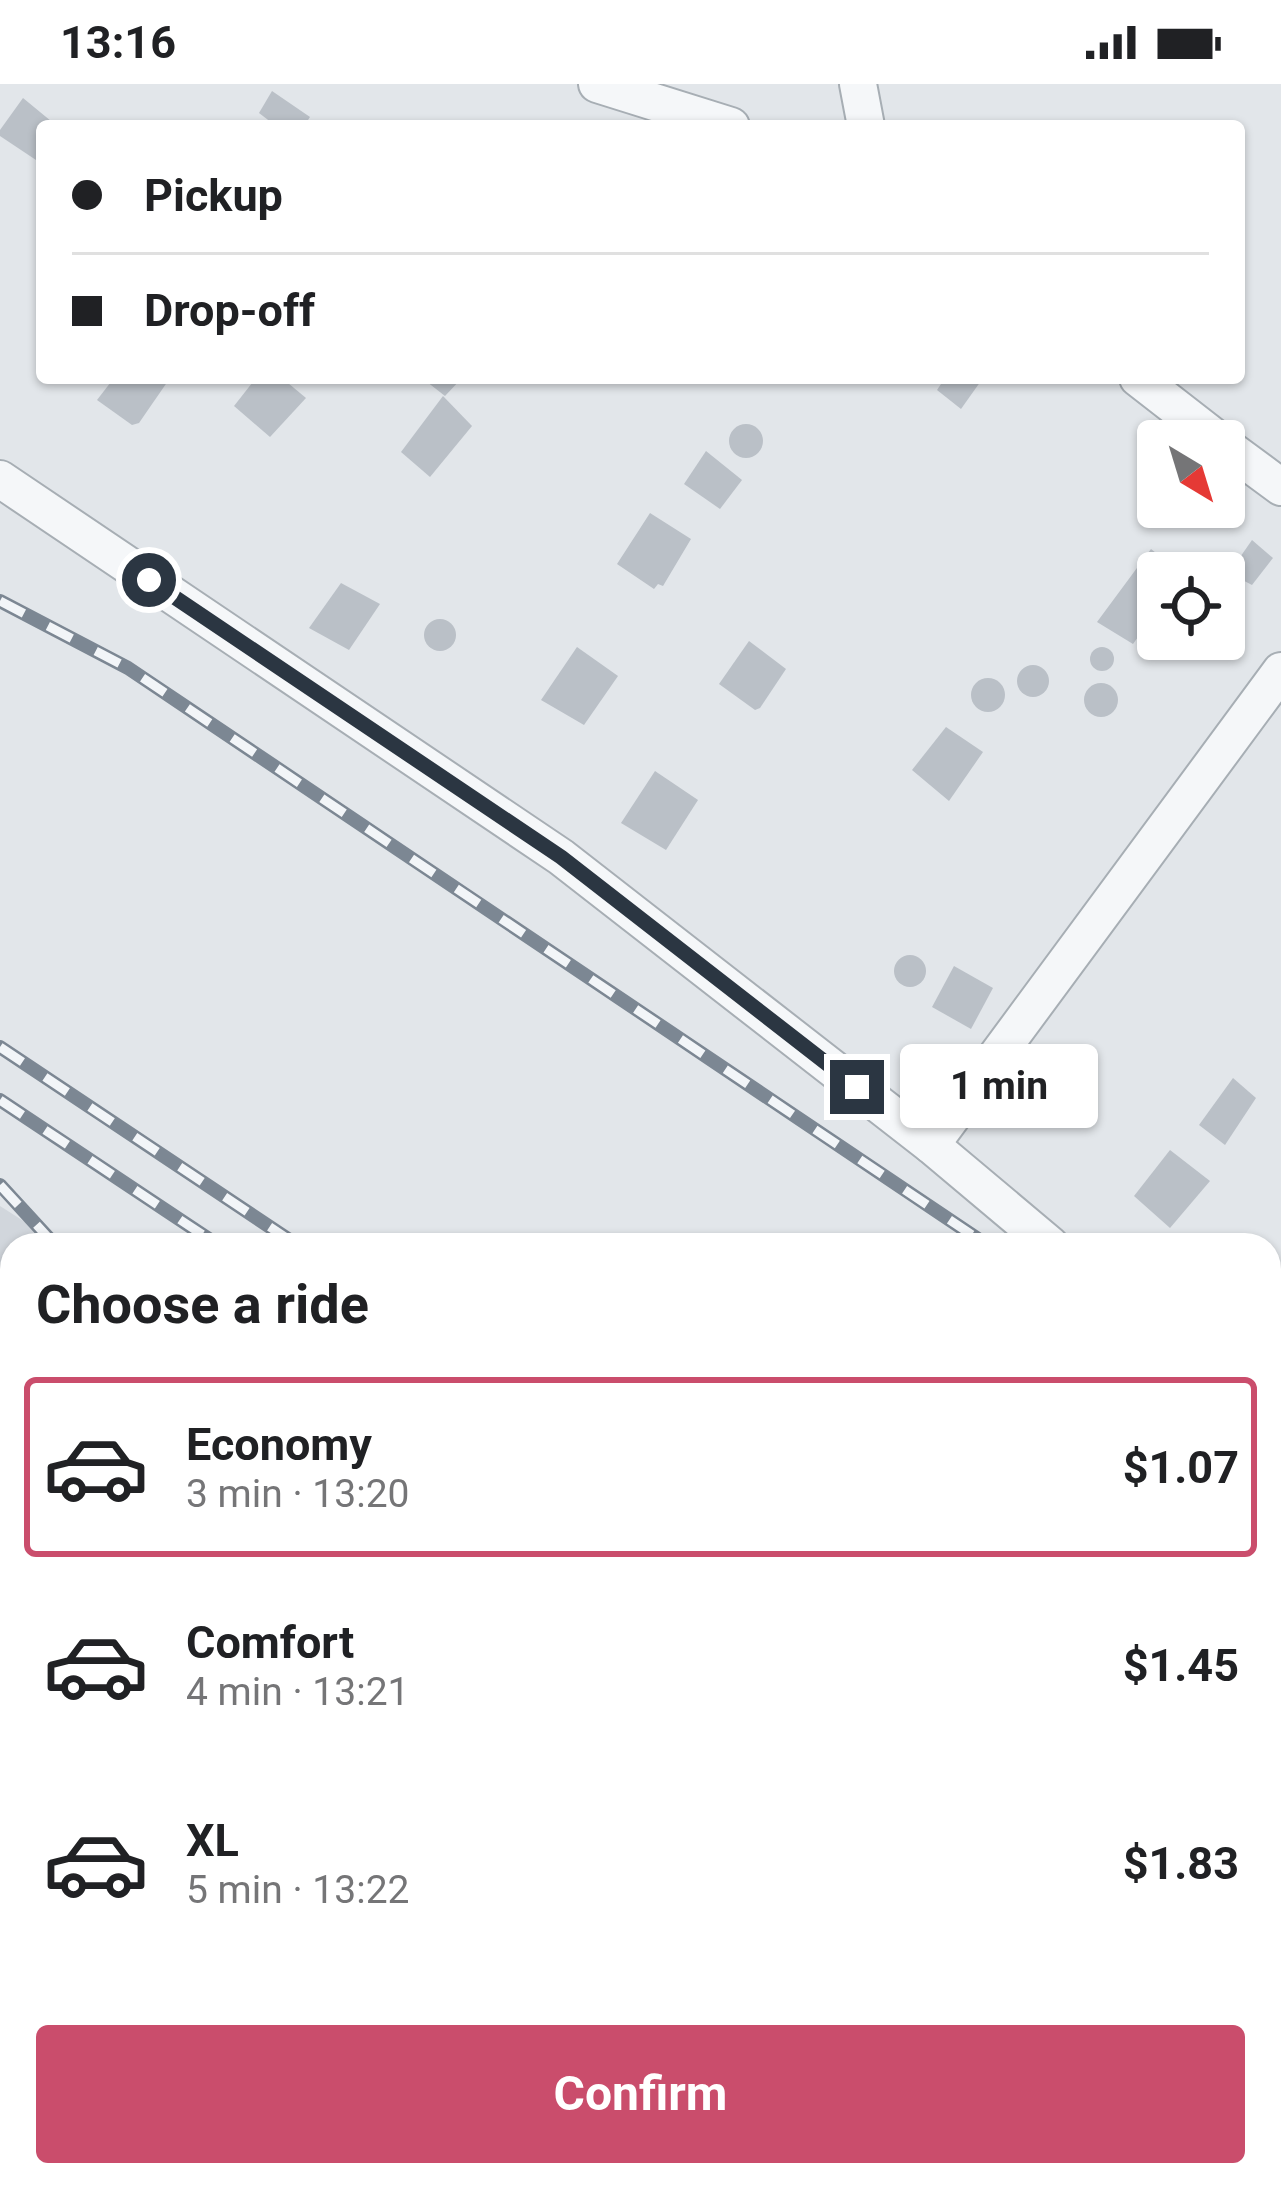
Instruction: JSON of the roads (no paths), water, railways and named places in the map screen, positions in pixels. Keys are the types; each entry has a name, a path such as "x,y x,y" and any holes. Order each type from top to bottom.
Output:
{"street":[{"path":"597,84 712,120"},
{"path":"858,84 865,120"},
{"path":"1146,384 1192,420"},
{"path":"1245,461 1281,487"},
{"path":"0,479 561,857 931,1144 1036,1233"},
{"path":"931,1144 1281,671"}],"railway":[{"path":"0,601 128,668 969,1233"},
{"path":"0,1047 279,1233"},
{"path":"0,1100 200,1233"},
{"path":"0,1185 44,1233"}]}
